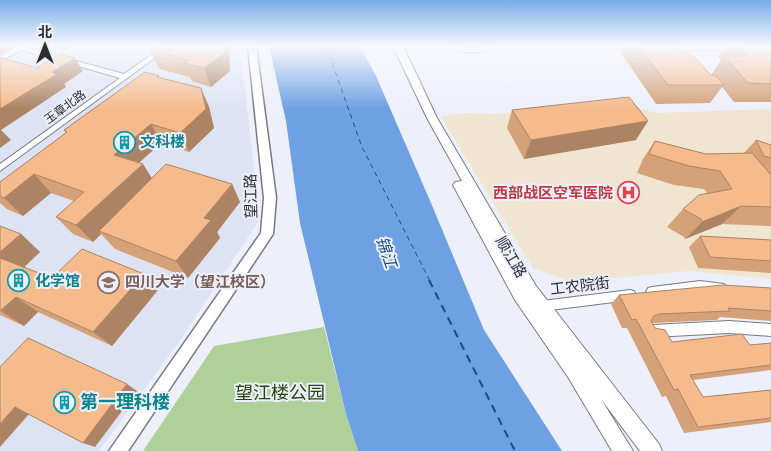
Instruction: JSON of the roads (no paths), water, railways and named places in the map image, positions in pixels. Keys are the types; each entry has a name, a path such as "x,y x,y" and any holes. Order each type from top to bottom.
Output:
{"main road":[{"name":"顺江路","path":"399,67 423,120 520,295 574,371 623,451"},
{"name":"顺江路","path":"408,67 432,118 502,244 542,306 652,451"}],"street":[{"path":"90,67 126,77"},
{"name":"玉章北路","path":"0,168 139,67"},
{"name":"望江路","path":"118,451 267,234 270,198 255,67"},
{"name":"工农院街","path":"542,306 700,286 736,289"},
{"path":"649,331 729,326 771,330"}],"water":[{"name":"锦江","path":"274,67 371,67 484,330 562,451 358,451 346,414 300,223 286,121"}],"place":[{"name":"文科楼","path":"124,142"},
{"name":"西部战区空军医院","path":"629,193"},
{"name":"化学馆","path":"19,281"},
{"name":"四川大学（望江校区）","path":"109,282"},
{"name":"第一理科楼","path":"64,402"}],"park label":[{"name":"望江楼公园","path":"280,393"}]}
